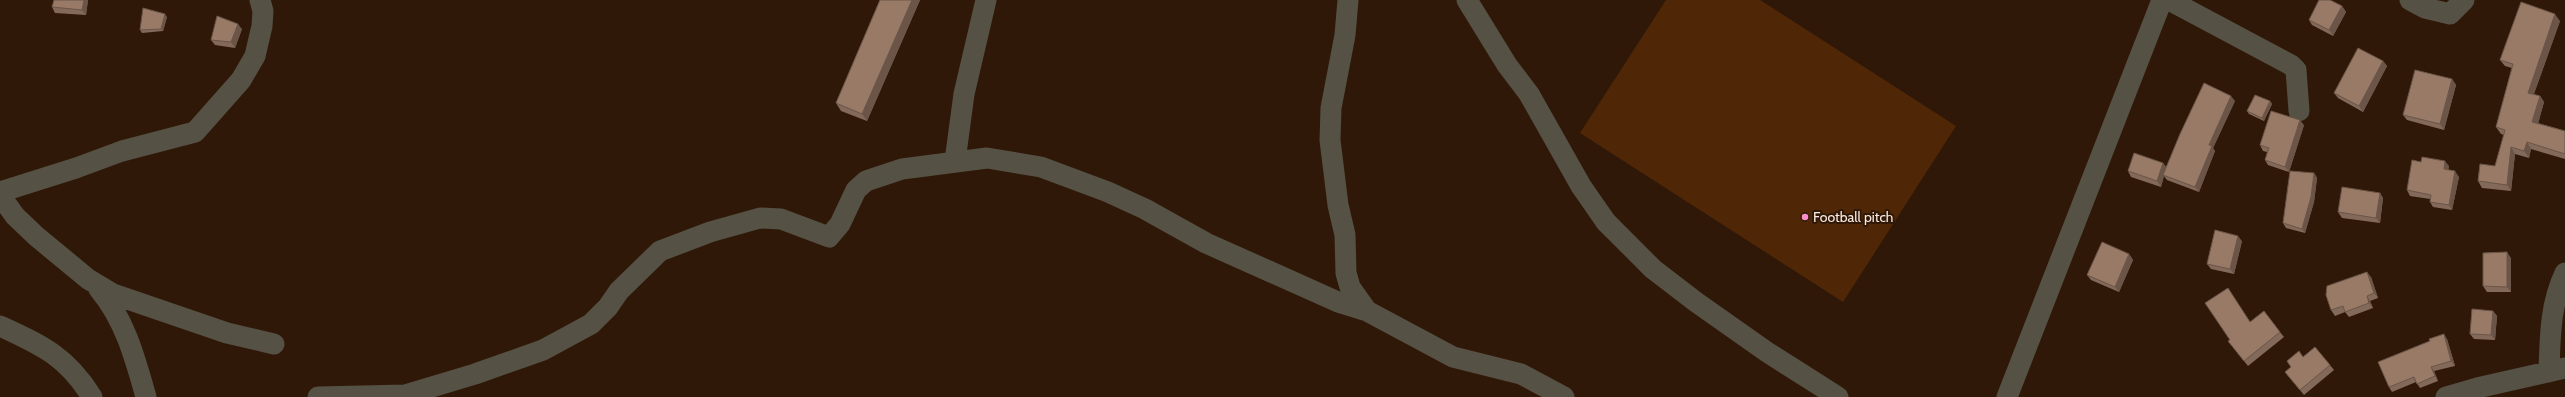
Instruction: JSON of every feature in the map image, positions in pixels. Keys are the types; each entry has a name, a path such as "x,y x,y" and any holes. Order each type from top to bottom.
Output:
{"street":[{"path":"146,397 128,338 117,314 93,282 21,221 0,193 122,151 194,132 241,80 255,56 262,26 263,11 260,0"},
{"path":"955,161 964,94 986,0"},
{"path":"1348,0 1345,35 1331,108 1330,140 1337,199 1345,235 1346,273 1350,287 1367,311"},
{"path":"1467,0 1507,65 1529,94 1581,186 1606,222 1653,269 1690,297 1767,352 1838,397"},
{"path":"2007,397 2162,0"},
{"path":"2169,0 2291,65 2296,70 2299,111"},
{"path":"2410,0 2425,8 2450,14 2464,0"},
{"path":"318,397 405,395 512,362 543,350 591,324 608,307 619,290 639,269 660,251 678,243 760,218 781,219 829,237 840,224 856,190 866,181 902,169 987,158 1041,167 1114,195 1145,209 1206,244 1338,302 1367,311 1453,357 1521,374 1564,397"},
{"path":"2446,397 2557,370 2550,327 2560,283 2565,272"},
{"path":"93,282 132,302 227,333 274,344"},
{"path":"0,326 52,352 81,378 92,397"}],"shaded area":[{"name":"Football pitch","path":"1666,0 1760,0 1956,126 1843,302 1580,133"}],"building":[{"path":"54,0 84,0 82,10 52,7"},
{"path":"880,0 912,0 862,114 836,103"},
{"path":"2319,0 2330,0 2342,6 2329,30 2309,20"},
{"path":"2521,2 2555,14 2528,93 2540,96 2532,122 2565,131 2565,154 2527,142 2524,151 2511,147 2507,185 2478,181 2480,164 2495,166 2505,130 2496,127 2513,64 2500,60"},
{"path":"143,8 165,14 161,29 140,30"},
{"path":"217,16 238,24 231,42 211,40"},
{"path":"2358,48 2383,61 2359,106 2334,93"},
{"path":"2415,70 2452,79 2440,124 2403,115"},
{"path":"2204,83 2231,96 2209,145 2212,146 2195,187 2163,175"},
{"path":"2255,95 2270,101 2262,118 2247,111"},
{"path":"2271,111 2300,120 2285,167 2265,160 2269,148 2260,145"},
{"path":"2134,153 2163,163 2157,181 2128,171"},
{"path":"2422,157 2445,161 2444,169 2455,171 2449,205 2430,202 2431,195 2407,190 2412,160 2421,162"},
{"path":"2290,171 2314,173 2311,197 2302,229 2283,223"},
{"path":"2342,187 2380,193 2376,218 2338,212"},
{"path":"2215,230 2238,236 2230,269 2207,264"},
{"path":"2102,242 2129,254 2115,287 2087,275"},
{"path":"2507,252 2507,287 2483,286 2483,253"},
{"path":"2367,272 2374,293 2367,296 2369,303 2345,312 2343,306 2331,310 2326,295 2327,286"},
{"path":"2228,288 2250,322 2264,311 2280,332 2244,361 2228,341 2230,340 2205,303"},
{"path":"2472,309 2493,311 2491,335 2470,334"},
{"path":"2444,334 2451,361 2431,367 2435,376 2417,384 2414,377 2389,387 2378,362 2430,341 2429,339"},
{"path":"2315,347 2330,365 2300,390 2285,372 2291,367 2287,361 2299,351 2303,357"}],"place":[{"name":"Football pitch","path":"1805,217"}]}
